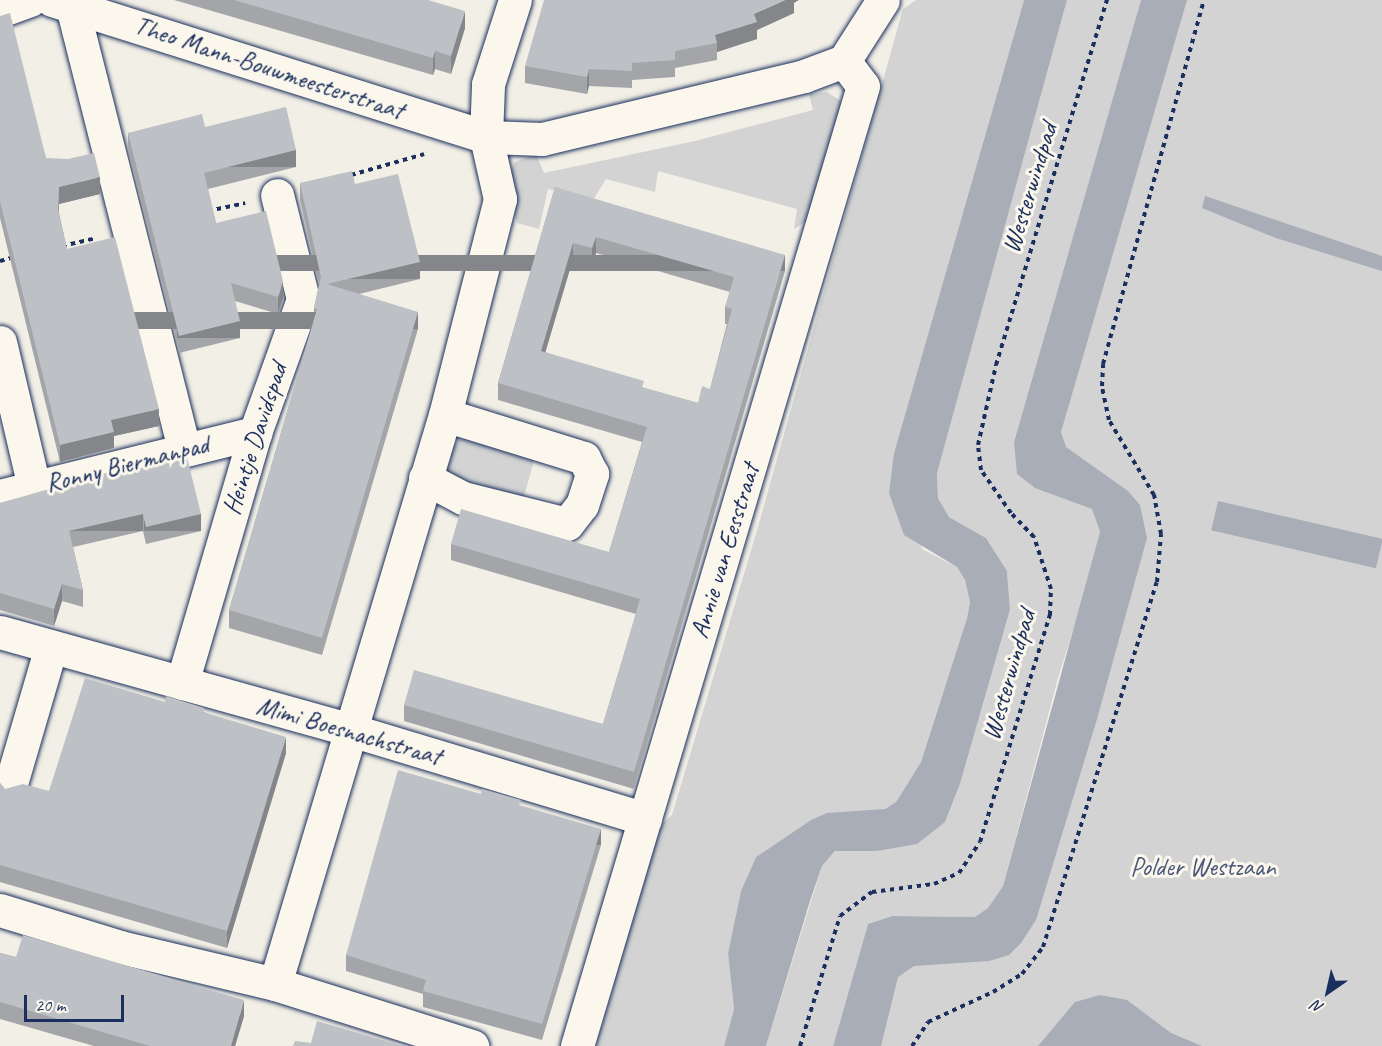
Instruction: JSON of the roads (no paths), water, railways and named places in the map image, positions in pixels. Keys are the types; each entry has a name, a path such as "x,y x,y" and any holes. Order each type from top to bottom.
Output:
{"street":[{"path":"0,11 30,0"},
{"path":"275,984 354,730 445,415 500,199 486,137 488,84 515,0"},
{"path":"486,137 542,139 804,76 844,61 883,0"},
{"path":"62,3 184,450"},
{"name":"Theo Mann-Bouwmeesterstraat","path":"62,3 486,137"},
{"name":"Annie van Eesstraat","path":"577,1046 863,86 844,61"},
{"name":"Heintje Davidspad","path":"182,683 255,433 303,299 277,195"},
{"path":"0,342 34,487"},
{"path":"425,478 463,498 567,524 582,505 589,484 592,474 584,458 445,415"},
{"name":"Ronny Biermanpad","path":"0,496 255,433"},
{"name":"Mimi Boesnachstraat","path":"0,632 354,730 645,819"},
{"path":"10,788 51,647"},
{"path":"0,910 120,947 275,984 472,1046"}],"park label":[{"name":"Polder Westzaan","path":"1203,867"}]}
